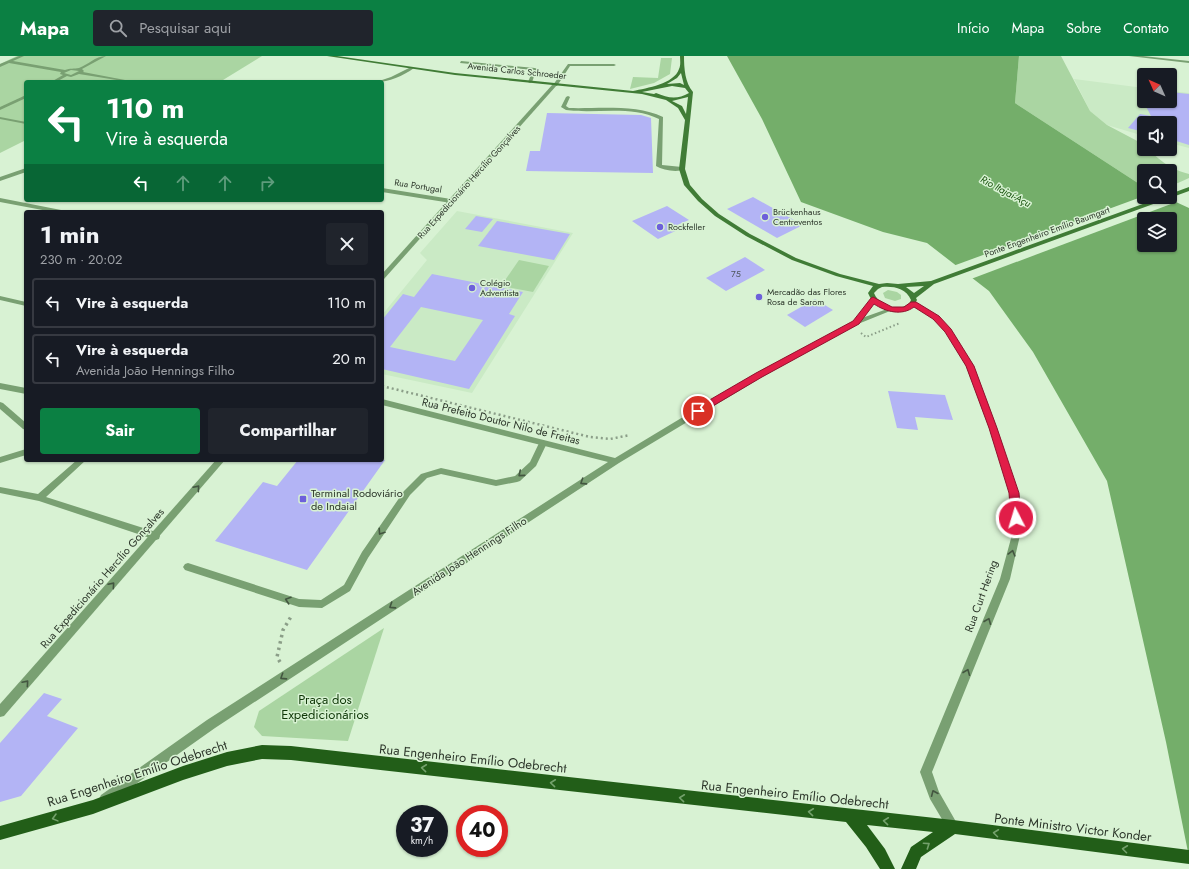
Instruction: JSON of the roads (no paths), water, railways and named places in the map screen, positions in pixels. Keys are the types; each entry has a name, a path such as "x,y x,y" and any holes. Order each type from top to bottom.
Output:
{"main road":[{"name":"Avenida Carlos Schroeder","path":"329,56 412,68 556,85 632,92 662,97 680,107 687,119"},
{"path":"682,56 682,68 687,87 690,90 682,169 687,185 692,192 717,215 768,246 794,259 838,276 879,286"},
{"path":"682,68 676,77 660,86 655,92 662,97 677,99 690,94"},
{"path":"660,86 676,84 687,87"},
{"name":"Avenida Carlos Schroeder","path":"632,92 660,86"},
{"name":"Ponte Engenheiro Emílio Baumgart","path":"1177,194 1189,189"},
{"name":"Ponte Engenheiro Emílio Baumgart","path":"879,286 932,283 1147,204"},
{"path":"838,276 872,296 884,308 892,309"},
{"name":"Ponte Engenheiro Emílio Baumgart","path":"892,309 906,309 932,283"},
{"path":"872,296 875,287 879,286"},
{"path":"897,286 909,292 914,300"},
{"name":"Rua Engenheiro Emílio Odebrecht","path":"0,833 93,807 183,773 227,759 262,752 291,753 953,827"},
{"path":"850,816 880,853 888,869"},
{"path":"908,869 916,852 953,827"},
{"name":"Ponte Ministro Victor Konder","path":"953,827 1189,857"}],"street":[{"path":"0,66 22,56"},
{"path":"80,71 104,56"},
{"path":"1131,56 1189,62"},
{"path":"9,62 65,73 80,71 123,80"},
{"path":"461,62 535,70 530,82"},
{"name":"Rua Expedicionário Hercílio Gonçalves","path":"384,275 556,85 569,65 614,65"},
{"path":"384,85 412,68"},
{"path":"56,80 65,73"},
{"path":"384,80 393,78"},
{"path":"0,109 24,97"},
{"path":"568,97 563,107 568,110 642,112 657,115 661,118 659,166 665,168 682,169"},
{"path":"0,118 24,122"},
{"path":"0,179 24,171"},
{"name":"Rua Portugal","path":"384,190 451,201"},
{"path":"0,200 51,210"},
{"name":"Avenida João Hennings Filho","path":"856,322 872,296"},
{"path":"0,298 24,304"},
{"name":"Rua Curt Hering","path":"914,300 936,318 948,331 970,366 993,428 1014,493 1017,531 1005,579 926,772 934,795 953,827"},
{"name":"Avenida João Hennings Filho","path":"93,807 211,724 616,461 759,375 856,322 892,309"},
{"path":"0,386 24,391"},
{"name":"Rua Prefeito Doutor Nilo de Freitas","path":"384,403 616,461"},
{"path":"0,405 24,425"},
{"path":"188,567 299,603 322,604 348,588 365,555 407,493 424,476 441,471 496,483 517,478 533,464 543,443"},
{"path":"0,460 24,453"},
{"path":"39,498 78,462"},
{"name":"Rua Expedicionário Hercílio Gonçalves","path":"0,712 156,536 219,462"},
{"path":"0,490 39,498 156,536"}],"water":[{"name":"Rio Itajaí-Açu","path":"727,56 1019,56 1015,103 1137,182 1137,204 1177,204 1177,202 1189,208 1189,857 1166,742 1107,481 1033,352 989,291 927,243 883,232 801,202 762,119"}],"place":[{"name":"Brückenhaus Centreventos","path":"765,217"},
{"name":"Rockfeller","path":"660,227"},
{"name":"Colégio Adventista","path":"472,288"},
{"name":"Mercadão das Flores Rosa de Sarom","path":"759,297"},
{"name":"Terminal Rodoviário de Indaial","path":"303,499"}],"park label":[{"name":"Praça dos Expedicionários","path":"325,706"}]}
